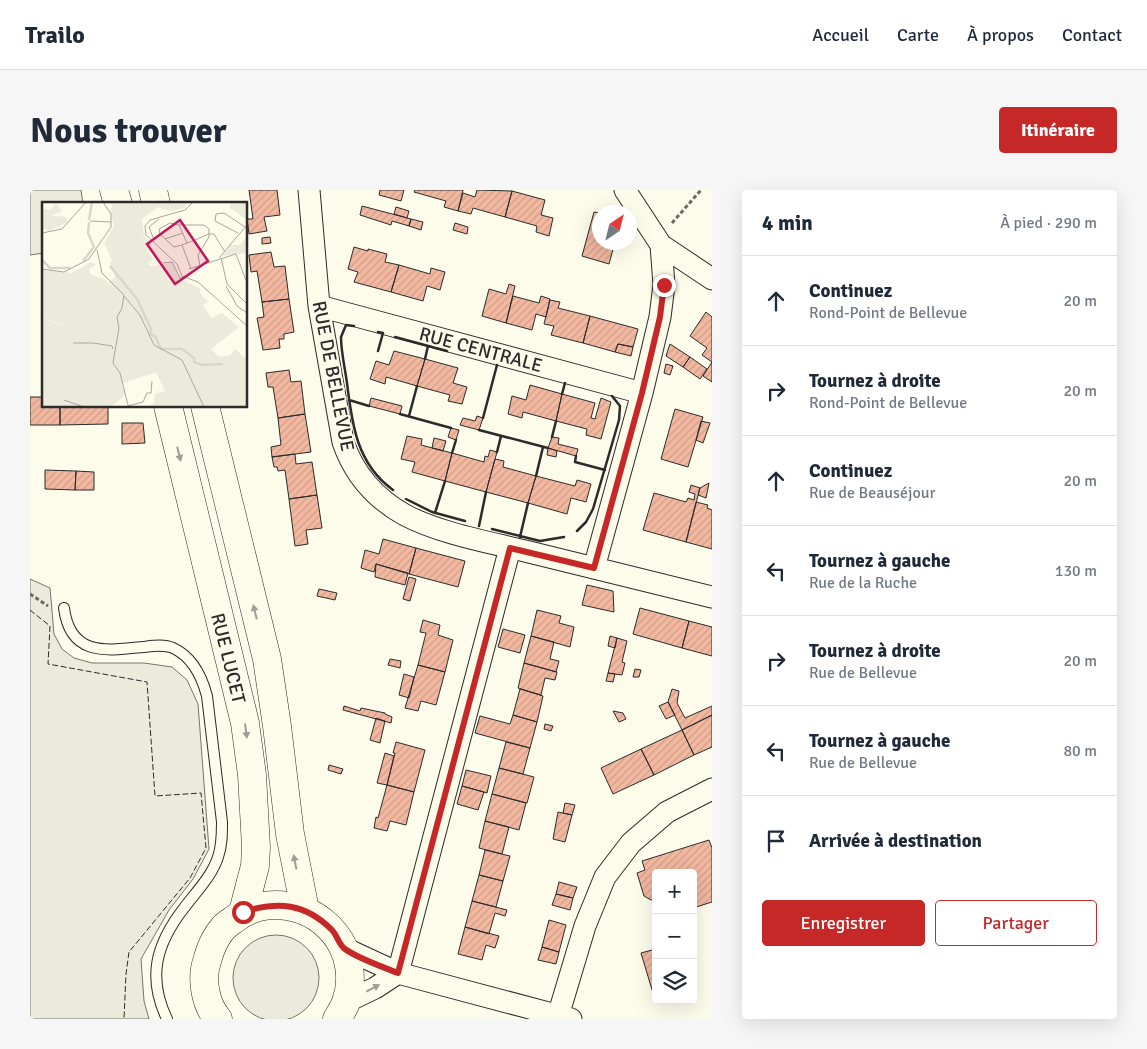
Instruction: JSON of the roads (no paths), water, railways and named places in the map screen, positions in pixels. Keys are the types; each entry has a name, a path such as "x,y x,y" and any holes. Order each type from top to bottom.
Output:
{"main road":[{"name":"RUE LUCET","path":"168,408 244,723 252,775 256,847 255,866 243,912"},
{"name":"RUE LUCET","path":"205,408 267,659 278,726 290,834 305,910"},
{"path":"218,1019 214,1015 206,993 204,969 211,946 224,926 243,912 263,906 284,905 305,910 321,919 334,932 344,948 350,975 350,984 342,1010"}],"street":[{"name":"RUE DE BELLEVUE","path":"309,190 319,306 343,442 348,458 368,487 384,501 429,525 510,548 712,597"},
{"path":"625,190 659,242 712,279"},
{"path":"594,568 642,393 660,317 664,285 659,242"},
{"name":"RUE CENTRALE","path":"319,306 642,393"},
{"path":"342,1010 398,973 510,548"},
{"path":"344,948 398,973 565,1017 586,926 605,877 631,843 667,812 712,789"}],"lane":[{"path":"64,608 69,630 78,640 90,647 104,650 156,646 172,647 184,655 195,667 204,682 222,822 222,840 218,857 211,872 175,922 161,948 157,964 156,991 167,1019"}]}
